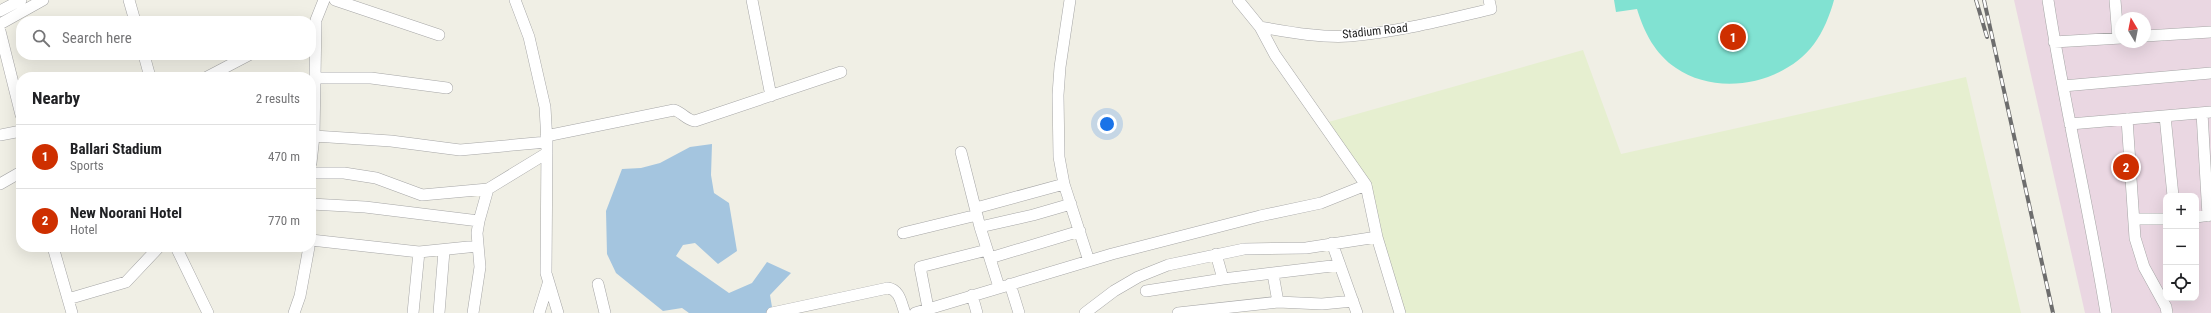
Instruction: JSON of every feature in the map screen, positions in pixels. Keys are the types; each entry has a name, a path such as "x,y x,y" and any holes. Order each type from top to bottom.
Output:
{"street":[{"path":"0,11 21,0"},
{"path":"0,24 43,0"},
{"path":"129,0 134,16"},
{"path":"316,17 324,0"},
{"path":"335,0 439,35"},
{"path":"515,0 529,37 545,107 547,144 545,261 548,284 558,313"},
{"path":"752,0 771,96"},
{"path":"1070,0 1063,39 1058,95 1059,156 1064,184 1089,261"},
{"path":"1238,0 1260,27 1275,55 1366,185 1378,236 1400,313"},
{"name":"Stadium Road","path":"1260,27 1296,33 1349,36 1411,28 1491,9 1489,0"},
{"path":"2048,0 2054,42 2096,252 2106,313"},
{"path":"2114,0 2116,12"},
{"path":"0,31 16,95"},
{"path":"2151,36 2211,32"},
{"path":"2054,42 2115,38"},
{"path":"145,60 149,72"},
{"path":"217,72 239,60"},
{"path":"315,60 316,72"},
{"path":"316,136 391,141 460,150 547,144 674,110 689,120 695,121 840,72"},
{"path":"2063,86 2211,73"},
{"path":"316,78 371,78 447,88"},
{"path":"2070,124 2207,112 2210,216 2199,217"},
{"path":"2165,116 2173,193"},
{"path":"2127,119 2135,238 2138,254 2166,307 2167,313"},
{"path":"0,135 16,132"},
{"path":"316,173 344,173 376,178 422,195 488,189 547,144"},
{"path":"961,152 980,228 999,287"},
{"path":"0,184 16,175"},
{"path":"903,233 1064,184"},
{"path":"915,313 999,287 1187,234 1321,203 1366,185"},
{"path":"473,313 480,266 478,246 479,221 488,189"},
{"path":"316,204 365,206 479,221"},
{"path":"980,228 1070,204"},
{"path":"2134,219 2163,219"},
{"path":"928,308 920,267 989,254 1080,231"},
{"path":"1085,313 1114,291 1138,278 1168,265 1244,249 1306,248 1378,236"},
{"path":"316,241 419,252 444,251 478,246"},
{"path":"1332,243 1357,313"},
{"path":"439,313 444,251"},
{"path":"54,252 68,299 68,312"},
{"path":"68,299 126,282 154,252"},
{"path":"178,252 207,313"},
{"path":"294,313 300,296 308,252"},
{"path":"413,313 419,252"},
{"path":"1216,254 1224,279"},
{"path":"1146,291 1224,279 1340,265"},
{"path":"1273,274 1278,302"},
{"path":"539,313 548,284"},
{"path":"598,284 605,313"},
{"path":"1010,284 1019,313"},
{"path":"772,313 888,288 894,289 898,293 905,313"},
{"path":"972,295 977,313"},
{"path":"1178,313 1246,309 1278,302 1323,308 1353,301"}],"shaded area":[{"path":"1614,0 1834,0 1820,34 1814,44 1801,58 1786,69 1768,77 1750,82 1730,84 1711,82 1693,77 1676,68 1662,56 1651,42 1637,9 1616,12"},
{"path":"2014,0 2211,0 2211,313 2085,313"},
{"path":"712,144 711,175 714,193 729,203 737,251 718,264 695,243 683,245 676,256 729,293 752,283 767,262 791,273 770,295 772,307 768,313 689,313 682,308 663,311 616,273 607,254 606,211 622,169 641,168 660,163 690,147"}],"green space":[{"path":"1583,50 1621,154 1966,77 2021,313 1398,313 1369,181 1325,123"}],"railway":[{"path":"1976,0 1987,37"},
{"path":"1984,0 2053,313"}],"place":[{"name":"Ballari Stadium","path":"1733,37"},
{"name":"New Noorani Hotel","path":"2126,167"}]}
